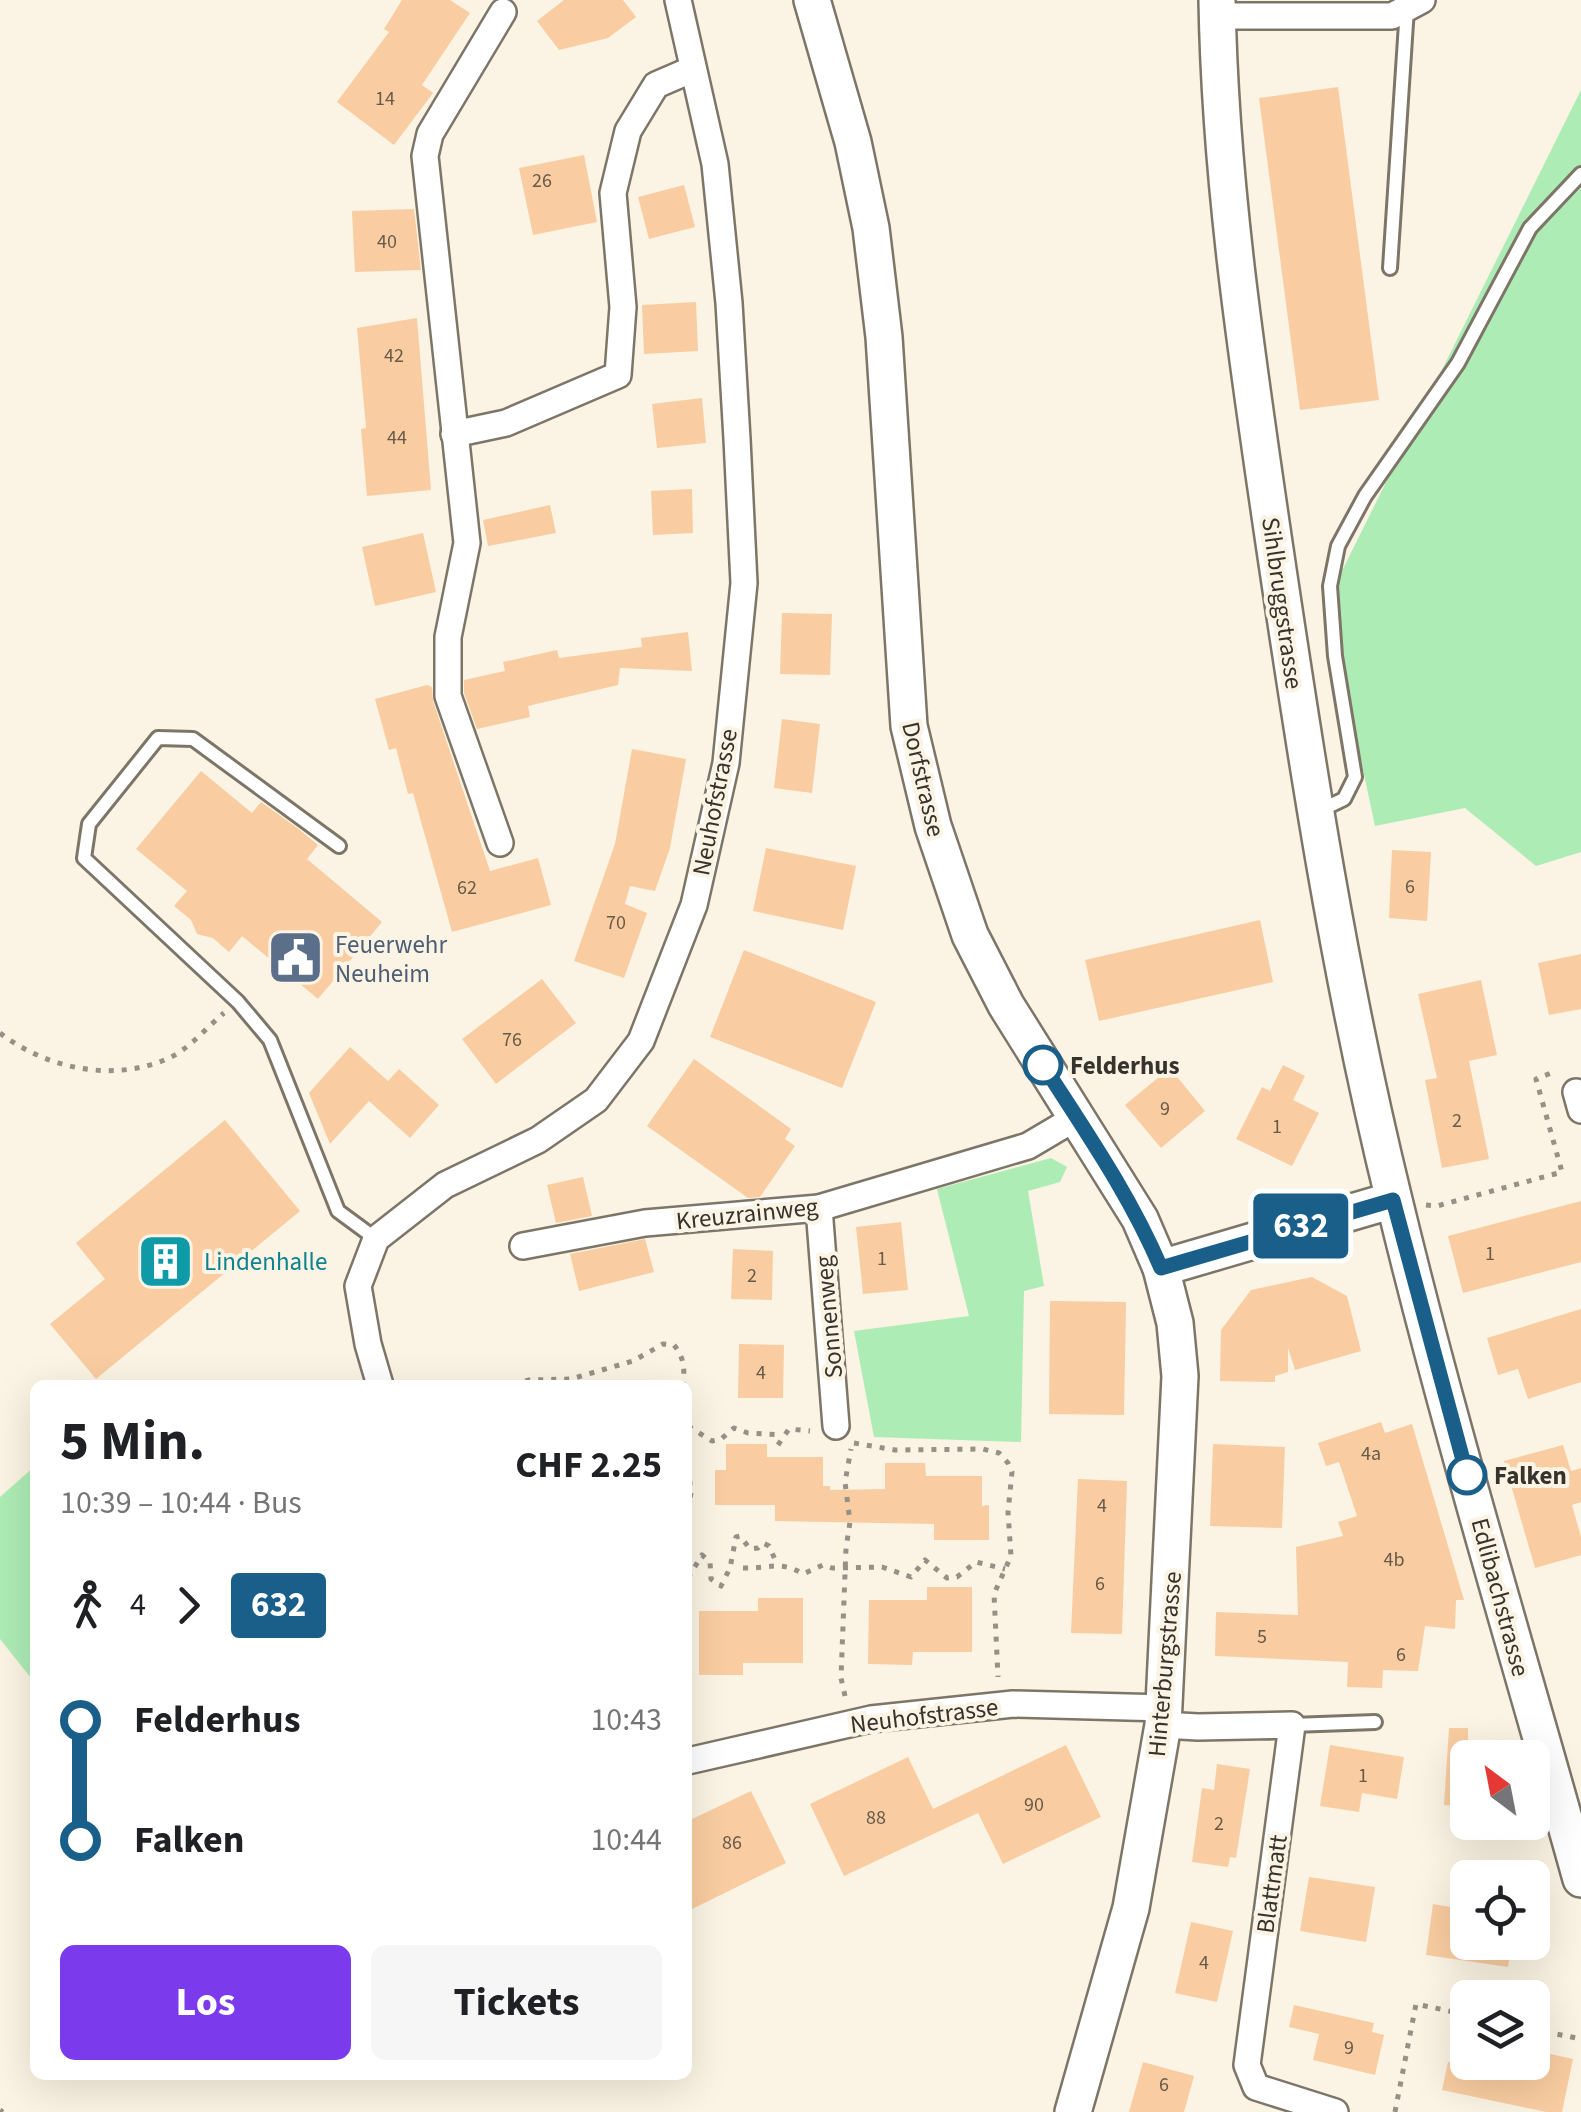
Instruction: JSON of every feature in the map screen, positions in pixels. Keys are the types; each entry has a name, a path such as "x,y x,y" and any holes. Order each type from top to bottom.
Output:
{"street":[{"name":"Neuhofstrasse","path":"376,1239 444,1185 538,1140 596,1100 640,1041 694,905 726,762 744,583 729,303 715,164 678,0"},
{"name":"Dorfstrasse","path":"812,0 872,228 884,338 909,726 933,826 970,934 1006,1005 1131,1203 1161,1268"},
{"path":"1217,8 1392,16 1414,4"},
{"name":"Sihlbruggstrasse","path":"1217,8 1220,111 1237,290 1314,813 1345,980 1393,1200"},
{"path":"500,843 448,696 448,637 467,543 425,156 430,134 503,12"},
{"path":"454,434 506,424 618,375 623,307 613,193 628,130 656,85 693,69"},
{"name":"Kreuzrainweg","path":"522,1246 646,1223 819,1208 1028,1146 1077,1118"},
{"path":"1161,1268 1393,1200"},
{"name":"Edlibachstrasse","path":"1393,1200 1580,1869"},
{"name":"Sonnenweg","path":"819,1208 836,1436"},
{"path":"376,1239 358,1286 379,1380"},
{"name":"Hinterburgstrasse","path":"1073,2112 1131,1908 1164,1716 1180,1376 1174,1324 1161,1268"},
{"name":"Neuhofstrasse","path":"692,1760 872,1718 999,1705 1164,1716"},
{"path":"1164,1716 1198,1728 1292,1725"},
{"name":"Blattmatt","path":"1292,1725 1247,2065 1256,2087 1334,2112"}],"lane":[{"path":"1390,268 1414,4"},
{"path":"1314,813 1344,799 1354,777 1335,656 1330,586 1338,546 1364,496 1458,363 1530,228 1581,174"},
{"path":"339,846 193,740 158,738 88,824 84,858 238,1002 270,1040 338,1211 376,1239"},
{"path":"1292,1725 1375,1722"}],"path":[{"path":"0,1033 18,1046 67,1066 121,1072 172,1057 238,1002"},
{"path":"1393,1200 1437,1206 1562,1172 1536,1079 1570,1065"},
{"path":"529,1380 571,1379 633,1361 663,1344 674,1344 680,1352 684,1380"},
{"path":"595,1371 595,1380"},
{"path":"692,1428 712,1441 734,1428 782,1436"},
{"path":"778,1445 789,1429 806,1429 895,1450 914,1447 999,1453 1012,1472 1008,1512 1011,1556 994,1594 999,1705"},
{"path":"836,1436 850,1522 841,1678 850,1724"},
{"path":"692,1571 702,1555 710,1562 712,1579 721,1586 730,1568 736,1537 740,1536 750,1549 764,1542 777,1564"},
{"path":"743,1568 777,1564 803,1574 823,1564 882,1567 911,1577 925,1560 946,1578 957,1577 976,1562 1005,1569"},
{"path":"1395,2112 1416,2004 1450,2011"},
{"path":"1550,2033 1581,2039"}],"green space":[{"path":"1581,90 1581,852 1536,866 1465,808 1375,826 1327,601"},
{"path":"1051,1158 1067,1167 1060,1182 1028,1191 1044,1286 1024,1291 1021,1442 874,1437 854,1331 969,1316 937,1189"},
{"path":"30,1470 30,1677 0,1639 0,1497"}],"building":[{"path":"402,0 450,0 470,13 422,85 433,93 394,145 337,102 389,32 384,29"},
{"path":"564,0 623,0 636,17 608,38 559,50 537,21"},
{"path":"1338,87 1379,400 1300,410 1259,98"},
{"path":"584,155 597,222 533,235 519,168"},
{"path":"684,185 695,227 649,239 638,197"},
{"path":"414,209 421,270 355,272 352,211"},
{"path":"696,302 698,351 644,354 642,305"},
{"path":"417,318 431,490 367,496 361,429 366,428 357,328"},
{"path":"702,398 706,443 657,448 652,404"},
{"path":"692,489 693,533 653,535 651,491"},
{"path":"550,505 556,533 488,546 483,520"},
{"path":"423,533 436,592 375,606 362,547"},
{"path":"782,613 832,614 830,675 780,674"},
{"path":"688,632 692,671 620,668 618,685 528,706 530,717 477,729 464,693 464,680 505,671 503,662 557,650 559,658 642,647 641,638"},
{"path":"432,687 433,701 490,871 538,858 551,905 452,932 413,793 408,794 396,748 389,750 375,699"},
{"path":"782,719 820,724 812,793 774,788"},
{"path":"632,749 686,759 670,848 655,891 630,886 625,904 647,913 624,978 574,961 615,844"},
{"path":"201,771 252,813 261,802 318,845 307,859 382,922 318,999 242,936 229,952 213,938 197,934 191,920 174,906 187,891 136,849"},
{"path":"766,848 856,866 843,930 753,911"},
{"path":"1392,850 1431,852 1427,921 1389,918"},
{"path":"1260,920 1273,982 1099,1021 1085,960"},
{"path":"744,950 876,1002 842,1088 710,1037"},
{"path":"1581,954 1581,1009 1549,1015 1538,963"},
{"path":"542,979 576,1023 496,1084 462,1039"},
{"path":"1481,980 1497,1055 1469,1061 1489,1159 1442,1168 1425,1080 1437,1078 1418,994"},
{"path":"350,1047 388,1081 399,1069 439,1105 410,1138 369,1101 330,1144 309,1093"},
{"path":"694,1059 791,1129 785,1139 795,1146 760,1197 748,1198 647,1126"},
{"path":"1283,1065 1305,1076 1293,1100 1319,1113 1292,1166 1236,1139 1262,1087 1270,1091"},
{"path":"1170,1068 1205,1111 1161,1148 1125,1105"},
{"name":"Lindenhalle","path":"225,1120 300,1211 96,1379 50,1324 105,1279 76,1243"},
{"path":"583,1177 592,1216 556,1223 547,1185"},
{"path":"1581,1201 1581,1262 1463,1293 1448,1236"},
{"path":"901,1222 908,1290 863,1294 856,1227"},
{"path":"645,1239 654,1272 579,1291 570,1254"},
{"path":"733,1249 773,1251 772,1300 731,1299"},
{"path":"1312,1277 1347,1296 1361,1351 1295,1370 1288,1348 1288,1372 1275,1376 1275,1382 1220,1381 1221,1330 1251,1290"},
{"path":"1050,1301 1126,1302 1124,1415 1049,1414"},
{"path":"1581,1309 1581,1382 1528,1399 1518,1369 1498,1375 1487,1338"},
{"path":"739,1344 784,1345 783,1398 738,1398"},
{"path":"1381,1422 1385,1433 1412,1424 1464,1600 1456,1600 1455,1629 1425,1626 1418,1671 1383,1670 1382,1688 1347,1687 1348,1662 1215,1656 1216,1612 1298,1615 1296,1547 1343,1536 1338,1522 1357,1516 1339,1462 1326,1466 1318,1443"},
{"path":"726,1444 767,1444 767,1457 823,1457 823,1486 830,1486 830,1490 885,1489 885,1463 925,1463 926,1476 982,1476 982,1506 989,1505 989,1540 934,1540 934,1524 775,1521 775,1505 715,1505 715,1470 726,1470"},
{"path":"1213,1444 1285,1447 1282,1528 1210,1526"},
{"path":"1563,1445 1571,1471 1581,1468 1581,1502 1572,1505 1581,1537 1581,1555 1535,1568 1504,1461"},
{"path":"1078,1479 1127,1481 1122,1634 1071,1633"},
{"path":"927,1587 972,1587 972,1652 913,1652 912,1665 868,1664 869,1600 927,1600"},
{"path":"758,1598 803,1598 803,1663 743,1663 743,1675 699,1675 699,1611 758,1611"},
{"path":"1449,1728 1468,1728 1468,1740 1450,1740 1450,1806 1444,1805"},
{"path":"1066,1745 1101,1817 1003,1864 978,1813 844,1876 810,1804 908,1757 933,1809"},
{"path":"1330,1745 1404,1757 1397,1799 1362,1793 1359,1812 1320,1806"},
{"path":"1217,1764 1250,1769 1236,1858 1230,1857 1228,1867 1192,1862 1202,1788 1214,1790"},
{"path":"751,1791 786,1863 692,1909 692,1819"},
{"path":"1309,1877 1375,1887 1366,1942 1300,1931"},
{"path":"1433,1904 1450,1907 1450,1959 1426,1955"},
{"path":"1191,1922 1233,1931 1217,2002 1175,1993"},
{"path":"1460,1960 1509,1960 1508,1967"},
{"path":"1294,2005 1374,2023 1372,2032 1384,2035 1375,2075 1313,2060 1319,2034 1289,2027"},
{"path":"1550,2054 1573,2059 1562,2112 1442,2090 1448,2062 1450,2080 1550,2080"},
{"path":"1143,2062 1194,2076 1184,2112 1129,2112"}],"bus line":[{"name":"632","path":"1043,1065 1113,1171 1140,1218 1161,1268 1393,1200 1467,1475"}],"place":[{"name":"Feuerwehr Neuheim","path":"296,958"},
{"name":"Felderhus","path":"1043,1065"},
{"name":"Lindenhalle","path":"165,1261"},
{"name":"Falken","path":"1467,1475"}]}
